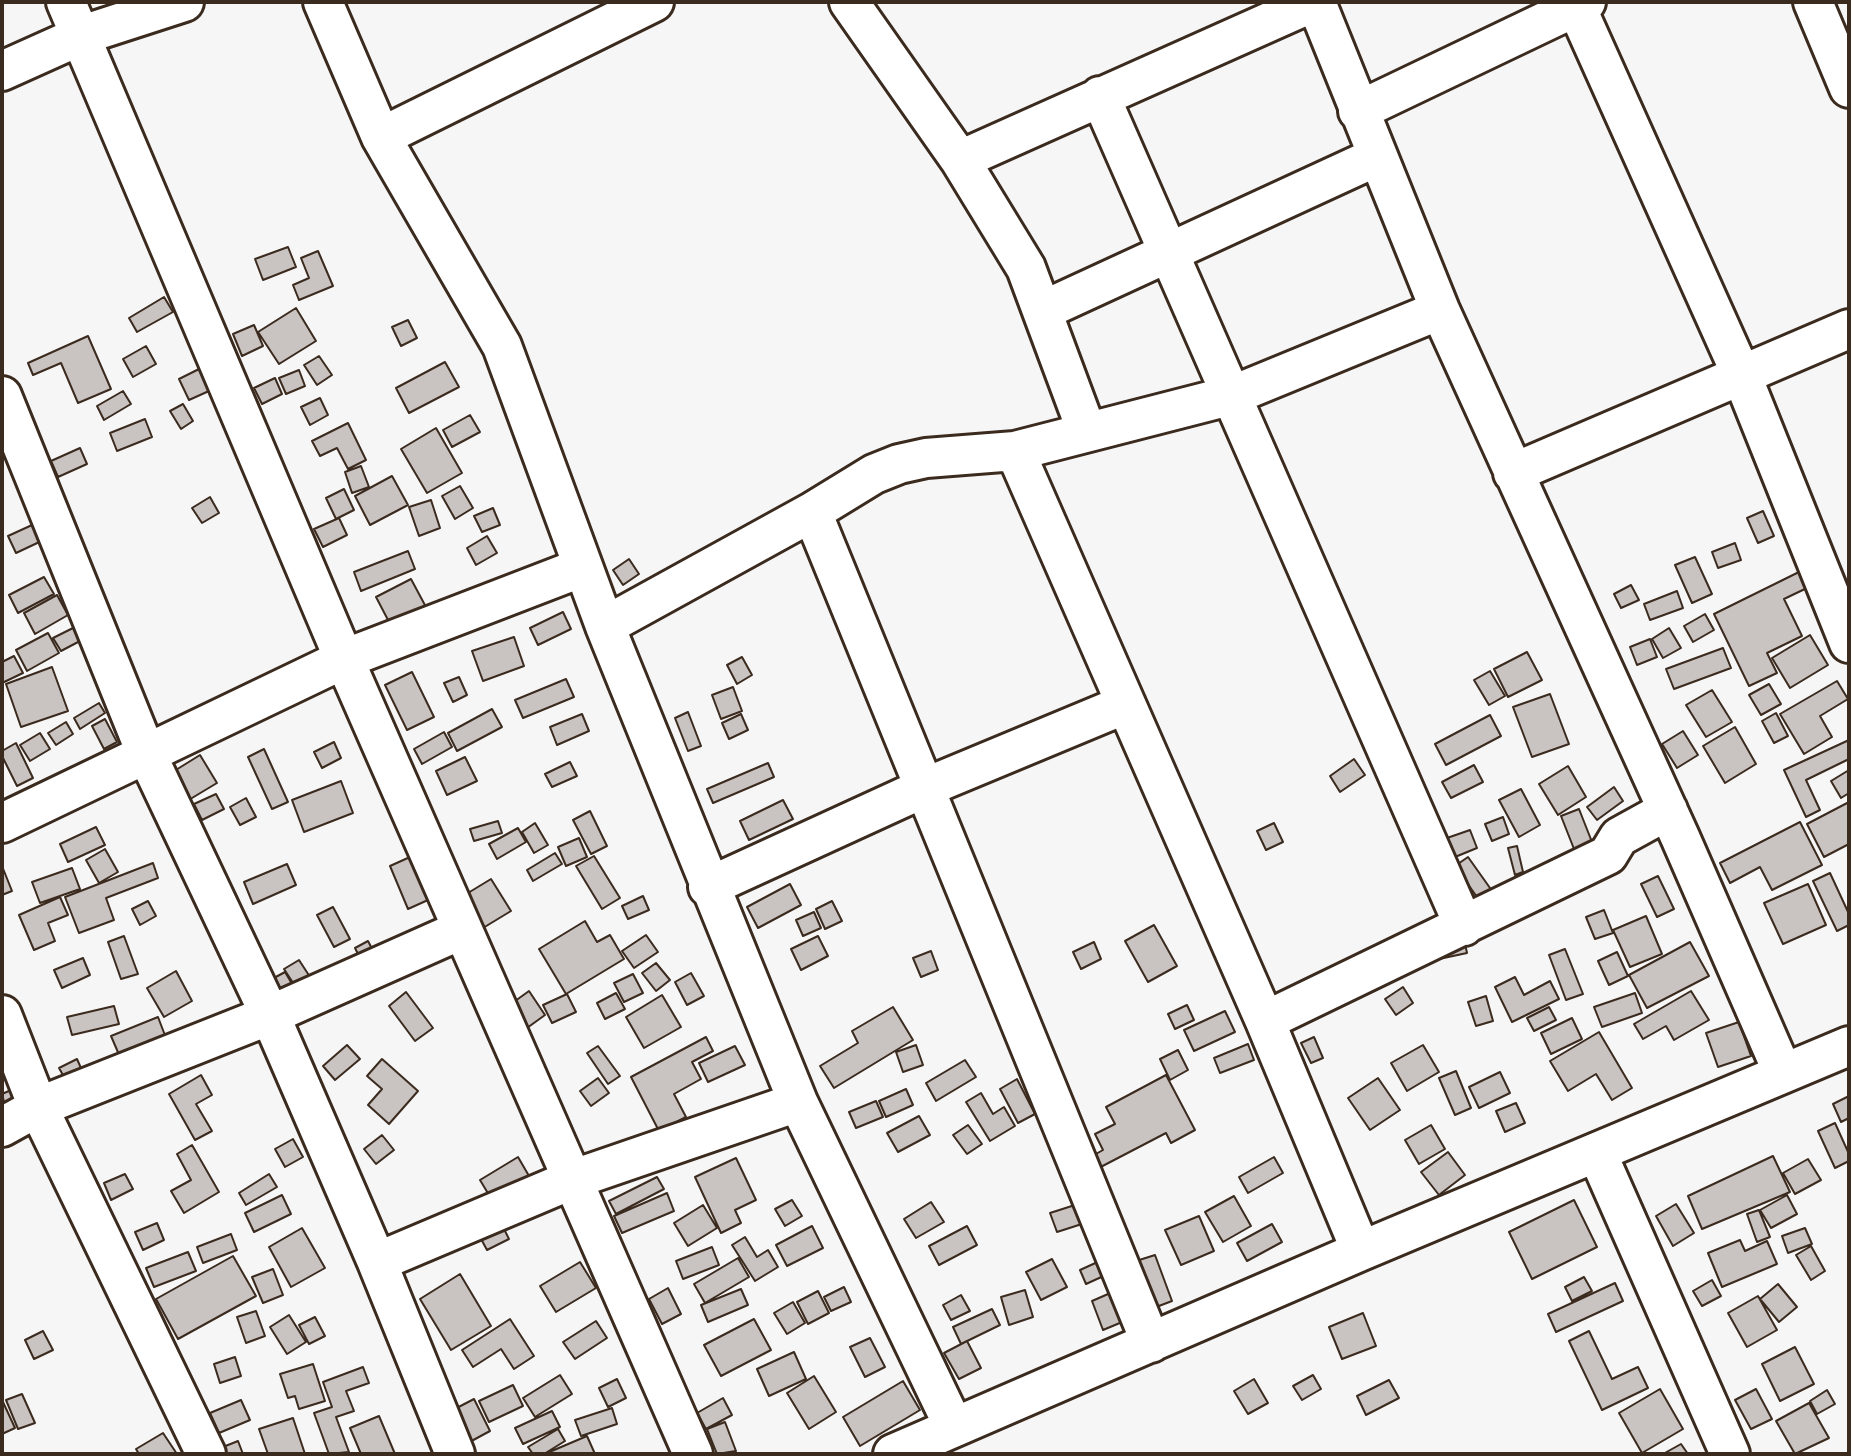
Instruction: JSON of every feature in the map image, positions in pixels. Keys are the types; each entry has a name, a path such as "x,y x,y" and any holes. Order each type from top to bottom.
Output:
{"street":[{"path":"2,71 74,18 184,2"},
{"path":"323,2 381,136 502,346 605,626 708,887 798,1102 954,1427"},
{"path":"381,136 601,13 654,2"},
{"path":"849,2 960,160 1026,268 1044,310 1087,432"},
{"path":"960,160 1315,2 1440,310 1668,810 1783,1073"},
{"path":"1358,111 1578,3 1742,376 1848,637"},
{"path":"1828,12 1849,88"},
{"path":"74,18 344,659 693,1454"},
{"path":"1101,96 1464,926"},
{"path":"1044,310 1376,157"},
{"path":"605,626 812,512 874,474 899,464 938,456 1015,451 1233,395 1440,310"},
{"path":"1513,472 1849,329"},
{"path":"2,396 146,753 270,1015 377,1262 455,1454"},
{"path":"1015,451 1265,1021 1361,1251"},
{"path":"812,512 1151,1343"},
{"path":"2,823 344,659 583,567"},
{"path":"708,887 924,788 1126,704"},
{"path":"1265,1021 1608,855 1619,837 1668,810"},
{"path":"2,1127 38,1107 270,1015 461,930"},
{"path":"2,1015 38,1107 206,1454"},
{"path":"893,1454 1361,1251 1849,1046"},
{"path":"377,1262 571,1181 798,1102"},
{"path":"1597,1153 1730,1454"}],"building":[{"path":"288,247 296,267 263,280 255,259"},
{"path":"318,251 333,286 299,300 293,285 309,278 301,258"},
{"path":"164,297 173,312 137,332 129,318"},
{"path":"296,308 316,341 279,364 258,332"},
{"path":"408,320 417,338 401,346 392,327"},
{"path":"254,325 263,346 242,356 233,334"},
{"path":"88,336 111,389 78,403 61,363 33,375 28,363"},
{"path":"146,346 156,364 133,377 123,359"},
{"path":"319,356 332,375 317,385 304,365"},
{"path":"445,362 459,387 409,413 396,388"},
{"path":"199,369 209,391 189,400 179,379"},
{"path":"299,370 305,386 286,394 279,378"},
{"path":"275,378 282,394 262,404 254,388"},
{"path":"123,391 131,404 104,420 97,406"},
{"path":"320,398 328,415 310,425 301,407"},
{"path":"183,404 193,421 181,429 170,411"},
{"path":"470,415 480,432 452,447 443,430"},
{"path":"145,419 152,437 117,451 110,433"},
{"path":"348,423 366,460 348,469 337,448 320,456 312,441"},
{"path":"436,428 462,473 427,493 401,449"},
{"path":"80,448 87,464 58,477 51,461"},
{"path":"361,466 369,487 352,493 345,472"},
{"path":"392,476 408,505 370,525 355,496"},
{"path":"460,486 473,508 455,519 442,496"},
{"path":"344,489 354,510 336,519 326,498"},
{"path":"210,497 219,513 202,523 192,508"},
{"path":"431,500 440,528 419,536 409,507"},
{"path":"493,508 500,525 482,532 474,516"},
{"path":"1763,511 1774,536 1758,543 1747,518"},
{"path":"339,518 347,535 323,547 314,529"},
{"path":"43,520 50,537 16,553 8,536"},
{"path":"487,536 497,553 476,565 467,548"},
{"path":"1735,543 1741,560 1718,568 1712,552"},
{"path":"408,551 415,569 361,591 354,572"},
{"path":"1695,557 1712,594 1692,603 1675,565"},
{"path":"629,559 639,574 623,585 613,570"},
{"path":"1801,571 1809,587 1784,599 1802,636 1767,653 1777,673 1749,686 1714,614"},
{"path":"44,577 54,594 18,613 9,595"},
{"path":"411,579 434,622 399,641 376,597"},
{"path":"1631,585 1639,600 1621,608 1614,594"},
{"path":"1677,591 1683,608 1650,620 1644,604"},
{"path":"57,595 68,615 35,634 24,613"},
{"path":"563,612 571,629 538,645 530,628"},
{"path":"1705,614 1714,630 1693,642 1684,626"},
{"path":"73,628 80,641 61,651 53,638"},
{"path":"1669,628 1681,648 1663,658 1652,639"},
{"path":"48,633 59,653 27,671 16,650"},
{"path":"1810,635 1828,665 1790,688 1772,658"},
{"path":"514,637 524,666 483,681 472,651"},
{"path":"1650,639 1657,657 1637,665 1630,647"},
{"path":"1723,648 1731,668 1674,689 1666,669"},
{"path":"1527,652 1542,680 1508,697 1494,669"},
{"path":"14,656 23,673 2,683 2,662"},
{"path":"742,657 752,675 737,684 727,665"},
{"path":"52,667 68,711 21,727 6,684"},
{"path":"1490,671 1505,696 1489,705 1474,680"},
{"path":"412,672 434,717 407,730 385,685"},
{"path":"459,677 467,695 453,702 444,683"},
{"path":"566,679 574,697 523,718 515,700"},
{"path":"1837,681 1848,699 1820,716 1832,737 1804,754 1780,714"},
{"path":"1769,684 1781,704 1761,715 1749,695"},
{"path":"733,687 742,711 721,719 712,695"},
{"path":"1712,690 1732,722 1706,737 1686,705"},
{"path":"1550,694 1569,744 1532,757 1513,707"},
{"path":"99,703 105,713 80,729 74,718"},
{"path":"492,709 502,727 457,751 448,733"},
{"path":"688,712 701,746 688,751 675,718"},
{"path":"1776,713 1788,736 1774,743 1762,721"},
{"path":"582,714 589,731 557,745 550,727"},
{"path":"741,714 748,730 729,739 722,723"},
{"path":"1490,715 1501,736 1446,765 1435,744"},
{"path":"105,719 117,742 104,749 92,726"},
{"path":"66,722 73,734 56,745 48,733"},
{"path":"1735,727 1756,764 1725,783 1703,746"},
{"path":"1683,731 1698,755 1677,768 1662,744"},
{"path":"444,732 452,747 422,764 414,749"},
{"path":"40,733 50,749 30,761 20,745"},
{"path":"1849,740 1849,759 1806,780 1820,810 1806,817 1784,770"},
{"path":"334,742 341,758 322,768 314,752"},
{"path":"16,743 33,778 17,786 2,756 2,751"},
{"path":"264,749 288,802 272,809 248,757"},
{"path":"200,755 217,783 187,801 171,773"},
{"path":"465,757 477,781 447,795 436,771"},
{"path":"1354,759 1365,775 1340,792 1330,776"},
{"path":"570,762 577,776 552,787 545,774"},
{"path":"768,763 774,777 713,803 707,789"},
{"path":"1474,765 1483,782 1451,798 1442,782"},
{"path":"1568,766 1586,797 1558,815 1539,784"},
{"path":"1849,770 1849,793 1841,798 1831,781"},
{"path":"341,781 353,813 304,832 292,800"},
{"path":"1614,787 1623,801 1597,820 1587,807"},
{"path":"1521,789 1540,825 1519,837 1499,800"},
{"path":"216,794 224,809 202,820 194,804"},
{"path":"246,798 256,817 240,825 230,807"},
{"path":"783,800 793,819 749,840 740,821"},
{"path":"1849,802 1849,844 1824,857 1807,824"},
{"path":"1579,809 1592,842 1574,849 1561,816"},
{"path":"590,811 607,846 591,854 573,820"},
{"path":"1503,817 1509,834 1492,841 1485,824"},
{"path":"498,821 502,833 474,841 470,829"},
{"path":"1800,822 1822,865 1772,890 1760,867 1730,883 1720,863"},
{"path":"535,823 548,845 534,853 522,832"},
{"path":"1274,823 1283,842 1266,850 1257,831"},
{"path":"96,827 105,845 68,862 60,844"},
{"path":"518,828 526,842 497,859 489,844"},
{"path":"1470,830 1477,848 1455,857 1447,838"},
{"path":"579,838 587,857 566,866 558,847"},
{"path":"1517,846 1523,872 1515,875 1508,848"},
{"path":"105,849 118,872 99,883 86,860"},
{"path":"555,853 562,864 533,881 527,870"},
{"path":"594,856 620,898 602,909 576,866"},
{"path":"410,857 428,900 408,909 390,866"},
{"path":"1468,857 1495,895 1482,904 1455,866"},
{"path":"153,863 158,878 106,898 114,920 79,933 65,897"},
{"path":"287,864 296,885 253,904 244,882"},
{"path":"2,866 12,891 2,895"},
{"path":"72,868 80,889 40,903 32,882"},
{"path":"1830,873 1849,914 1849,925 1837,931 1813,881"},
{"path":"1658,876 1674,909 1657,917 1641,884"},
{"path":"491,879 511,911 483,928 463,896"},
{"path":"790,884 801,905 758,928 747,907"},
{"path":"1808,884 1826,925 1783,944 1764,903"},
{"path":"643,896 649,910 628,919 622,906"},
{"path":"60,897 68,915 48,923 55,941 34,950 19,915"},
{"path":"148,901 156,916 140,925 132,909"},
{"path":"832,901 842,921 825,929 816,909"},
{"path":"333,907 350,939 334,947 317,915"},
{"path":"1604,910 1613,933 1595,939 1586,917"},
{"path":"814,912 821,928 803,936 796,920"},
{"path":"1646,916 1662,954 1630,967 1613,930"},
{"path":"585,921 597,942 610,935 624,959 566,994 539,949"},
{"path":"1154,925 1177,966 1148,982 1125,941"},
{"path":"646,935 658,952 634,968 622,951"},
{"path":"124,936 138,974 121,979 108,942"},
{"path":"818,936 828,956 801,970 791,949"},
{"path":"1464,939 1467,953 1425,962"},
{"path":"368,941 381,966 368,974 355,948"},
{"path":"1094,942 1101,959 1081,969 1073,952"},
{"path":"1690,942 1709,976 1647,1008 1629,975"},
{"path":"1565,949 1583,994 1566,1000 1549,955"},
{"path":"931,951 938,970 921,977 913,958"},
{"path":"1617,952 1628,976 1609,985 1598,961"},
{"path":"83,958 90,975 62,988 54,970"},
{"path":"299,960 312,980 297,989 284,969"},
{"path":"656,963 670,980 656,991 642,973"},
{"path":"176,971 192,1001 164,1017 147,988"},
{"path":"285,972 304,1004 261,985"},
{"path":"691,973 704,996 687,1005 675,982"},
{"path":"633,974 643,993 624,1002 614,983"},
{"path":"1515,977 1524,995 1550,981 1559,999 1512,1022 1495,987"},
{"path":"1403,987 1413,1003 1396,1015 1385,999"},
{"path":"529,991 545,1015 527,1028 511,1004"},
{"path":"1691,991 1709,1020 1674,1040 1666,1026 1643,1039 1634,1024"},
{"path":"406,992 433,1028 415,1041 389,1006"},
{"path":"616,993 625,1009 605,1019 597,1003"},
{"path":"1635,993 1642,1013 1602,1027 1594,1007"},
{"path":"567,994 576,1012 552,1023 543,1005"},
{"path":"662,995 681,1027 644,1048 626,1017"},
{"path":"1486,996 1493,1021 1476,1026 1468,1002"},
{"path":"1187,1005 1194,1020 1175,1029 1168,1014"},
{"path":"114,1006 119,1024 72,1035 67,1017"},
{"path":"893,1007 913,1040 834,1088 820,1066 858,1043 852,1031"},
{"path":"1549,1007 1556,1020 1534,1031 1527,1018"},
{"path":"1225,1011 1235,1032 1194,1051 1184,1030"},
{"path":"158,1017 166,1038 120,1057 111,1036"},
{"path":"1572,1018 1582,1039 1551,1054 1541,1033"},
{"path":"1739,1022 1751,1056 1718,1067 1706,1033"},
{"path":"1599,1032 1632,1088 1612,1100 1596,1074 1568,1091 1550,1061"},
{"path":"706,1037 713,1051 692,1062 701,1079 674,1094 686,1117 659,1131 631,1077"},
{"path":"1314,1037 1323,1058 1311,1063 1301,1043"},
{"path":"1248,1044 1254,1060 1220,1073 1214,1058"},
{"path":"347,1045 360,1059 335,1080 323,1066"},
{"path":"916,1045 923,1065 903,1072 896,1052"},
{"path":"1423,1045 1439,1072 1407,1091 1391,1063"},
{"path":"598,1046 620,1076 608,1084 587,1053"},
{"path":"735,1046 745,1065 708,1082 699,1063"},
{"path":"1178,1050 1188,1070 1170,1080 1160,1059"},
{"path":"77,1059 84,1075 68,1084 59,1068"},
{"path":"382,1059 418,1091 389,1124 368,1105 382,1089 367,1076"},
{"path":"965,1060 976,1077 936,1101 926,1083"},
{"path":"1456,1071 1471,1108 1455,1115 1439,1078"},
{"path":"1500,1072 1510,1093 1479,1108 1469,1087"},
{"path":"201,1075 212,1095 196,1104 212,1131 195,1140 169,1094"},
{"path":"1166,1075 1195,1130 1171,1143 1166,1133 1093,1171 1087,1159 1103,1150 1095,1134 1115,1124 1106,1107"},
{"path":"598,1078 609,1093 591,1106 580,1091"},
{"path":"1378,1078 1400,1110 1370,1130 1348,1098"},
{"path":"1017,1079 1035,1114 1018,1123 1000,1089"},
{"path":"18,1087 26,1104 7,1113 2,1094"},
{"path":"906,1089 913,1105 886,1117 879,1101"},
{"path":"981,1093 993,1114 1004,1107 1015,1126 990,1141 966,1102"},
{"path":"1849,1096 1849,1118 1841,1122 1833,1104"},
{"path":"876,1101 883,1117 856,1128 849,1112"},
{"path":"1516,1103 1525,1123 1505,1132 1496,1111"},
{"path":"919,1116 930,1135 898,1152 887,1133"},
{"path":"1835,1123 1849,1154 1849,1161 1835,1168 1818,1131"},
{"path":"968,1125 982,1144 967,1154 953,1135"},
{"path":"1431,1125 1445,1149 1419,1164 1405,1140"},
{"path":"382,1135 394,1150 376,1164 364,1149"},
{"path":"293,1139 303,1157 285,1167 275,1149"},
{"path":"192,1145 219,1192 184,1213 171,1191 191,1180 177,1154"},
{"path":"1448,1152 1465,1175 1439,1195 1421,1172"},
{"path":"1773,1156 1790,1192 1702,1229 1688,1196"},
{"path":"518,1157 536,1188 498,1210 480,1180"},
{"path":"1274,1157 1283,1173 1248,1193 1239,1177"},
{"path":"736,1158 756,1200 735,1210 741,1223 721,1233 695,1177"},
{"path":"1808,1159 1821,1180 1795,1194 1783,1173"},
{"path":"125,1174 133,1189 111,1200 104,1183"},
{"path":"269,1174 277,1187 246,1205 239,1193"},
{"path":"657,1177 664,1189 616,1214 609,1201"},
{"path":"667,1193 674,1211 622,1233 614,1216"},
{"path":"282,1195 291,1214 254,1232 245,1213"},
{"path":"1787,1195 1797,1214 1771,1228 1760,1210"},
{"path":"1234,1196 1251,1226 1223,1242 1205,1212"},
{"path":"792,1200 802,1216 785,1226 775,1209"},
{"path":"1574,1200 1597,1247 1532,1279 1509,1232"},
{"path":"931,1202 944,1222 916,1238 904,1219"},
{"path":"1078,1204 1085,1223 1057,1232 1050,1213"},
{"path":"1676,1204 1694,1233 1673,1246 1656,1216"},
{"path":"703,1205 717,1228 688,1246 674,1223"},
{"path":"1759,1210 1770,1237 1757,1242 1747,1214"},
{"path":"1199,1216 1214,1251 1181,1265 1165,1230"},
{"path":"157,1223 164,1240 143,1250 135,1232"},
{"path":"1272,1224 1282,1242 1247,1261 1237,1243"},
{"path":"502,1225 509,1239 487,1250 480,1237"},
{"path":"812,1226 823,1248 787,1266 776,1245"},
{"path":"967,1226 977,1245 939,1265 929,1246"},
{"path":"302,1228 325,1268 291,1287 269,1247"},
{"path":"1805,1228 1812,1244 1788,1253 1782,1236"},
{"path":"231,1234 237,1250 203,1263 197,1247"},
{"path":"745,1237 757,1257 768,1250 778,1267 755,1281 732,1245"},
{"path":"1740,1240 1745,1251 1767,1241 1777,1264 1722,1287 1708,1253"},
{"path":"1811,1246 1825,1271 1811,1280 1796,1255"},
{"path":"712,1247 719,1265 683,1279 676,1261"},
{"path":"188,1252 196,1271 154,1287 146,1268"},
{"path":"1155,1255 1172,1301 1151,1309 1133,1262"},
{"path":"233,1256 256,1296 178,1339 156,1299"},
{"path":"738,1258 749,1277 705,1303 694,1284"},
{"path":"1052,1259 1067,1287 1041,1300 1026,1272"},
{"path":"1102,1260 1108,1274 1086,1284 1080,1270"},
{"path":"580,1262 596,1288 556,1312 540,1286"},
{"path":"273,1269 283,1295 263,1303 252,1277"},
{"path":"460,1274 491,1326 451,1350 420,1299"},
{"path":"1584,1277 1592,1291 1572,1301 1565,1287"},
{"path":"1712,1280 1721,1296 1702,1306 1693,1291"},
{"path":"1615,1283 1623,1301 1556,1332 1548,1314"},
{"path":"1778,1284 1797,1307 1779,1322 1760,1299"},
{"path":"844,1287 851,1302 831,1311 824,1297"},
{"path":"668,1288 681,1314 662,1324 649,1299"},
{"path":"741,1289 748,1305 708,1322 701,1305"},
{"path":"1025,1290 1033,1317 1009,1325 1001,1297"},
{"path":"818,1291 829,1313 808,1324 797,1302"},
{"path":"1115,1291 1127,1320 1103,1330 1092,1301"},
{"path":"961,1295 970,1311 951,1320 943,1305"},
{"path":"1758,1296 1777,1330 1747,1347 1728,1313"},
{"path":"793,1302 805,1323 787,1334 774,1313"},
{"path":"992,1309 1000,1325 961,1344 953,1327"},
{"path":"256,1311 265,1336 246,1343 237,1317"},
{"path":"1363,1313 1376,1346 1342,1359 1329,1327"},
{"path":"289,1315 306,1342 287,1354 270,1327"},
{"path":"315,1317 325,1336 309,1344 299,1325"},
{"path":"510,1319 534,1356 514,1369 501,1349 473,1367 462,1350"},
{"path":"754,1319 771,1350 721,1376 704,1345"},
{"path":"596,1321 607,1338 575,1359 563,1342"},
{"path":"43,1331 53,1350 34,1359 25,1340"},
{"path":"1589,1331 1612,1379 1638,1367 1648,1388 1602,1410 1569,1341"},
{"path":"870,1338 885,1367 865,1377 850,1347"},
{"path":"967,1341 981,1368 959,1379 944,1353"},
{"path":"1795,1347 1814,1384 1780,1401 1762,1364"},
{"path":"794,1352 806,1379 769,1396 757,1369"},
{"path":"235,1357 241,1376 220,1383 214,1364"},
{"path":"313,1364 325,1401 299,1409 295,1396 288,1398 280,1374"},
{"path":"363,1367 369,1383 346,1391 354,1411 336,1417 349,1452 329,1454 314,1413 332,1407 323,1382"},
{"path":"560,1375 572,1394 535,1417 523,1398"},
{"path":"1313,1375 1321,1389 1302,1400 1293,1386"},
{"path":"814,1376 836,1412 809,1429 787,1393"},
{"path":"617,1379 626,1398 608,1407 599,1388"},
{"path":"1254,1379 1268,1403 1248,1414 1234,1391"},
{"path":"1389,1380 1399,1398 1366,1415 1357,1396"},
{"path":"903,1381 920,1410 860,1446 843,1417"},
{"path":"513,1385 523,1406 489,1422 479,1401"},
{"path":"1660,1389 1683,1429 1642,1453 1619,1413"},
{"path":"1756,1389 1772,1419 1751,1429 1735,1400"},
{"path":"1827,1390 1835,1404 1817,1414 1810,1401"},
{"path":"22,1394 35,1423 18,1429 6,1400"},
{"path":"723,1398 732,1415 706,1429 697,1413"},
{"path":"474,1399 490,1431 466,1444 449,1412"},
{"path":"241,1400 250,1420 219,1433 210,1413"},
{"path":"2,1403 15,1428 2,1434"},
{"path":"1809,1403 1829,1438 1795,1454 1776,1421"},
{"path":"612,1408 617,1424 581,1436 575,1420"},
{"path":"552,1411 560,1427 523,1444 515,1428"},
{"path":"379,1416 395,1454 361,1454 350,1428"},
{"path":"293,1418 305,1454 268,1454 259,1429"},
{"path":"725,1422 736,1451 717,1454 707,1429"},
{"path":"558,1429 565,1441 544,1454 533,1454 528,1447"},
{"path":"163,1433 177,1454 139,1454 136,1449"},
{"path":"587,1436 595,1454 547,1453"},
{"path":"238,1441 243,1454 225,1454 223,1447"},
{"path":"1681,1444 1688,1454 1663,1454"}]}
